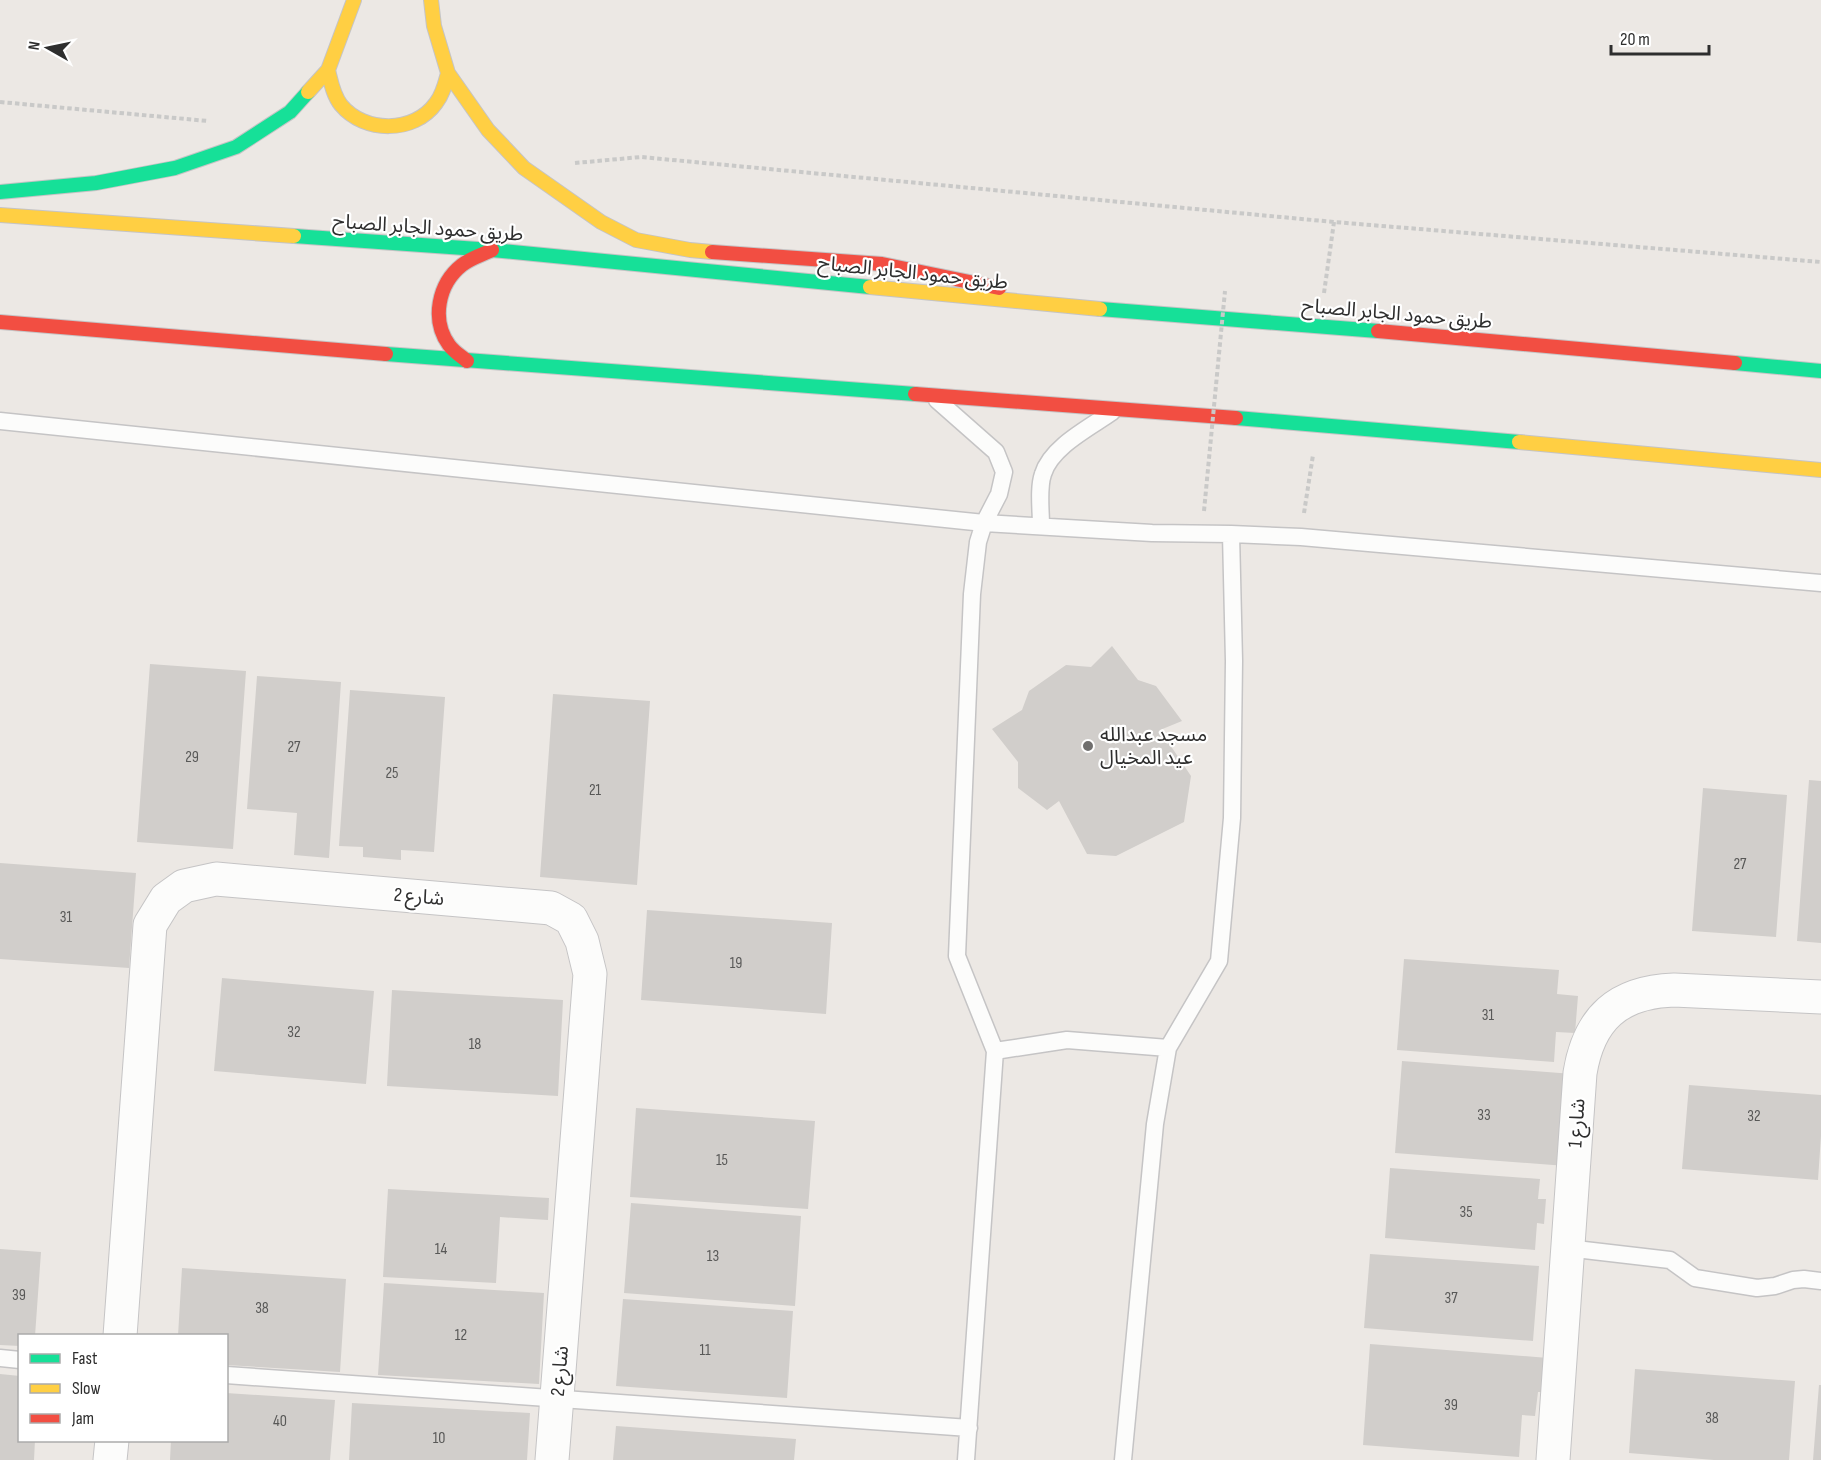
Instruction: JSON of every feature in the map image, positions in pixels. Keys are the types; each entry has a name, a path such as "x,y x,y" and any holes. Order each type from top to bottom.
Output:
{"main road":[{"path":"0,192 107,181 175,168 236,147 290,112 328,70 354,0"},
{"path":"431,0 434,26 448,73 488,130 524,168 601,222 636,240 690,250 882,264 982,284 1068,306"},
{"path":"328,70 332,90 342,106 358,119 376,127 396,127 415,121 431,109 443,93 448,73"},
{"name":"طريق حمود الجابر الصباح","path":"0,215 492,250 1068,306 1323,326 1821,371"},
{"path":"466,361 449,346 440,325 439,302 447,280 463,264 492,250"},
{"path":"0,322 466,361 1317,424 1821,470"}],"street":[{"name":"شارع 2","path":"120,1334 150,925 166,899 184,886 216,879 551,908 571,919 582,941 590,974 552,1460"},
{"name":"شارع 1","path":"1553,1460 1580,1073 1583,1053 1590,1035 1602,1018 1617,1005 1635,995 1654,990 1821,997"},
{"path":"110,1460 112,1442"}],"lane":[{"path":"932,396 996,452 1004,472 999,494 984,523 978,542 972,594 957,956 995,1051 966,1460"},
{"path":"1041,525 1042,474 1055,452 1116,408"},
{"path":"0,421 984,523 1152,533 1301,537 1821,583"},
{"path":"1123,1460 1155,1124 1168,1048 1219,961 1232,818 1234,661 1231,534"},
{"path":"995,1051 1067,1040 1168,1048"},
{"path":"1568,1248 1670,1260 1695,1278 1757,1288 1804,1279 1821,1281"},
{"path":"0,1358 18,1360"},
{"path":"228,1375 969,1428"}],"path":[{"path":"0,102 211,121"},
{"path":"524,168 641,157 1334,222 1821,262"},
{"path":"1323,326 1323,299 1334,222"},
{"path":"1204,511 1226,291"},
{"path":"1304,518 1317,424"}],"building":[{"name":"مسجد عبدالله عيد المخيال","path":"1112,646 1138,680 1156,686 1182,721 1160,730 1191,776 1184,822 1116,856 1087,854 1059,801 1047,810 1018,788 1018,762 992,729 1022,710 1029,691 1066,665 1091,667"},
{"path":"150,664 246,671 233,849 137,842"},
{"path":"257,676 341,682 329,858 294,855 297,813 247,809"},
{"path":"350,690 445,697 434,852 401,850 401,860 363,857 363,847 339,846"},
{"path":"553,694 650,701 637,885 540,877"},
{"path":"1809,780 1821,781 1821,943 1797,941"},
{"path":"1703,788 1787,795 1776,937 1692,931"},
{"path":"0,863 136,873 129,968 0,959"},
{"path":"647,910 832,923 826,1014 641,1000"},
{"path":"1404,959 1559,970 1557,994 1578,996 1575,1033 1556,1032 1554,1062 1397,1050"},
{"path":"222,978 374,991 366,1084 214,1071"},
{"path":"392,990 563,1000 558,1096 387,1086"},
{"path":"1402,1061 1573,1074 1566,1166 1395,1153"},
{"path":"1689,1085 1821,1095 1818,1180 1682,1169"},
{"path":"636,1108 815,1121 808,1209 630,1197"},
{"path":"1390,1168 1540,1179 1538,1199 1546,1199 1544,1224 1537,1223 1535,1250 1385,1238"},
{"path":"388,1189 549,1198 548,1220 500,1217 496,1283 383,1277"},
{"path":"631,1203 801,1216 795,1306 624,1293"},
{"path":"0,1249 41,1252 35,1334 18,1334 18,1346 0,1345"},
{"path":"1370,1254 1539,1266 1533,1341 1364,1328"},
{"path":"182,1268 346,1279 340,1372 228,1365 228,1334 178,1334"},
{"path":"384,1283 544,1293 539,1384 378,1375"},
{"path":"623,1299 793,1311 787,1398 616,1386"},
{"path":"1370,1344 1548,1358 1545,1392 1538,1392 1535,1416 1522,1415 1519,1457 1363,1445"},
{"path":"1635,1369 1795,1381 1789,1460 1714,1460 1629,1453"},
{"path":"0,1374 18,1376 18,1442 35,1442 34,1460 0,1460"},
{"path":"1819,1385 1821,1385 1821,1460 1813,1460"},
{"path":"228,1393 335,1400 330,1460 170,1460 171,1442 228,1442"},
{"path":"352,1403 530,1413 527,1460 349,1460"},
{"path":"616,1426 796,1439 794,1460 613,1460"}],"traffic: fast":[{"path":"0,192 96,183 175,168 236,147 290,112 308,92"},
{"path":"294,236 492,250 870,287"},
{"path":"1100,309 1378,331"},
{"path":"386,354 915,394"},
{"path":"1735,363 1821,371"},
{"path":"1236,418 1519,442"}],"traffic: slow":[{"path":"308,92 328,70 354,0"},
{"path":"431,0 434,26 448,73 488,130 524,168 601,222 636,240 712,252"},
{"path":"328,70 336,97 341,105 362,121 389,126 402,125 427,113 444,89 448,73"},
{"path":"0,215 294,236"},
{"path":"870,287 1100,309"},
{"path":"1519,442 1821,470"}],"traffic: jam":[{"path":"467,361 455,352 443,335 440,325 440,303 447,282 454,273 473,258 492,250"},
{"path":"712,252 882,264 999,288"},
{"path":"0,322 386,354"},
{"path":"1378,331 1735,363"},
{"path":"915,394 1236,418"}],"place":[{"name":"مسجد عبدالله عيد المخيال","path":"1088,746"}]}
